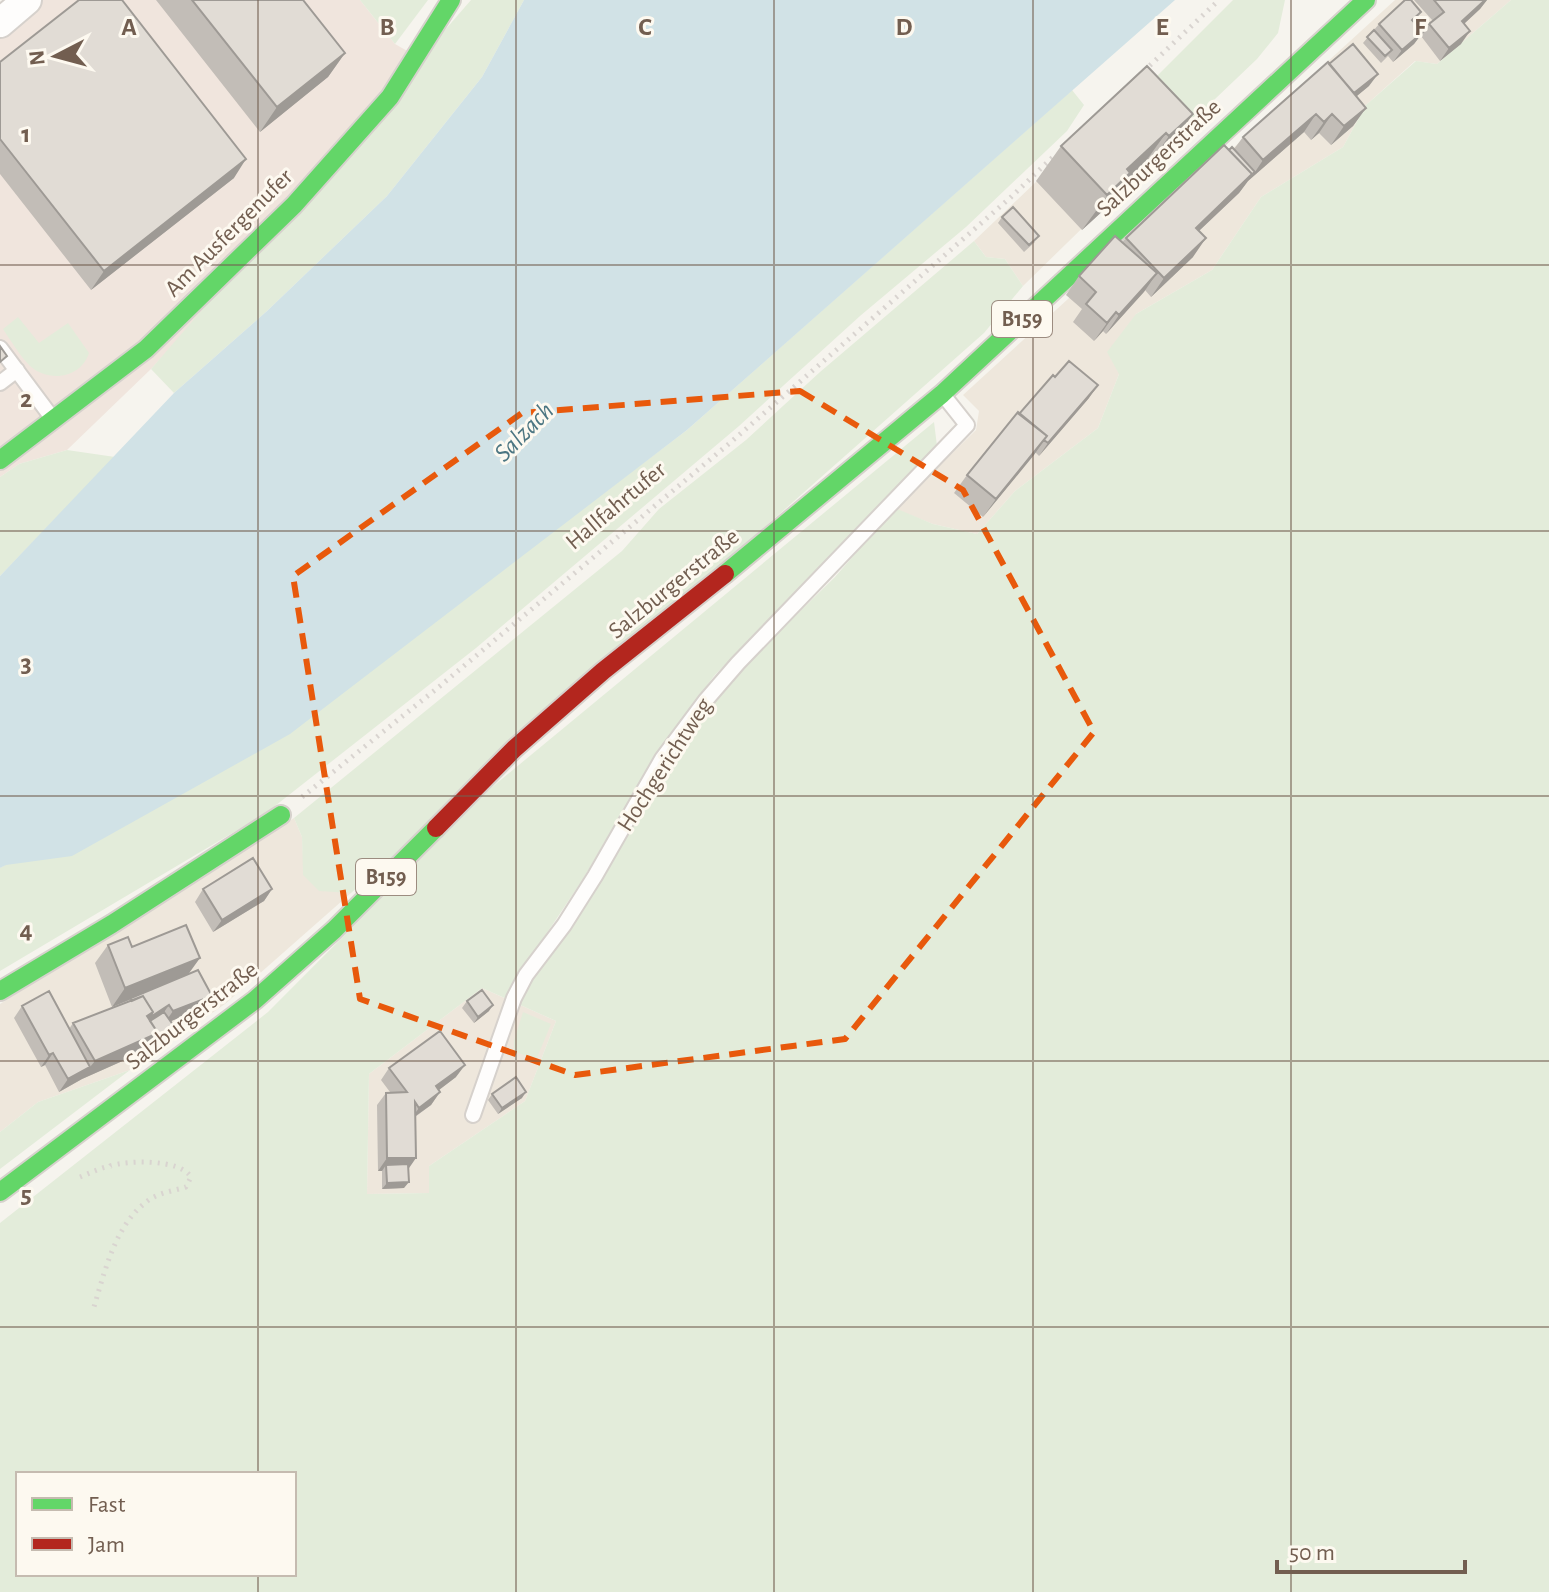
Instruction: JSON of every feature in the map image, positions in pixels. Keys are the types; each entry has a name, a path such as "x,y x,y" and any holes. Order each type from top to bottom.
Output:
{"main road":[{"name":"Am Ausfergenufer","path":"0,460 146,349 294,205 390,97 451,0"},
{"name":"Salzburgerstraße","path":"0,1192 255,1000 334,930 537,729 603,671 759,547 942,394 1366,0"},
{"path":"0,991 112,924 281,815"}],"street":[{"path":"0,23 27,0"}],"lane":[{"path":"0,348 54,419"},
{"path":"0,383 17,370"},
{"name":"Hochgerichtweg","path":"473,1115 520,987 595,876 662,759 738,663 967,425 942,394"}],"path":[{"path":"1137,77 1219,0"},
{"name":"Hallfahrtufer","path":"281,815 731,442 1010,198 1056,154"},
{"path":"68,1182 113,1164 142,1162 175,1166 187,1171 191,1177 186,1187 146,1201 135,1212 119,1237 93,1310"}],"highlighted area":[{"path":"800,391 963,490 1094,732 845,1039 575,1075 360,999 293,576 522,413"}],"shaded area":[{"path":"360,0 395,44 430,64 151,369 67,450 19,464 0,477 0,2"},
{"path":"1395,0 1511,0 1437,64 1415,61 1366,105 1343,147 1261,197 1212,270 1136,314 1119,374 1098,428 1015,491 977,534 933,524 895,509 976,430 979,411 963,395"},
{"path":"1152,71 1194,119 1023,286 1005,259 986,257 974,241"},
{"path":"294,818 302,837 304,875 351,893 225,1004 130,1070 38,1102 0,1132 0,1004"},
{"path":"482,988 556,1021 525,1101 429,1166 429,1193 367,1194 369,1074"}],"green space":[{"path":"360,0 428,0 395,44"},
{"path":"471,0 524,0 482,77 387,196 267,311 174,393 151,369"},
{"path":"1233,0 1285,0 1278,33 1257,59 1194,119 1157,76"},
{"path":"1511,0 1549,0 1549,1592 0,1592 0,1223 268,1012 491,788 934,422 937,446 714,676 655,756 583,879 519,975 507,999 482,988 369,1074 367,1194 429,1193 429,1166 525,1101 556,1021 518,1004 537,970 594,891 669,761 734,676 835,577 895,508 933,524 977,534 1015,491 1098,428 1119,374 1107,352 1136,314 1212,270 1261,197 1343,147 1366,105 1416,61 1437,64"},
{"path":"1072,90 1084,105 1067,131 966,227 860,316 739,426 476,648 266,813 0,971 0,868 463,599 687,430"},
{"path":"974,241 986,257 1005,259 1023,286 984,333 351,893 319,891 303,875 302,837 294,818 622,551 659,509 746,440 820,372"},
{"path":"18,317 39,343 68,323 89,353 85,361 72,373 55,376 46,375 30,366 3,329"},
{"path":"67,450 115,457 0,576 0,477 19,464"},
{"path":"523,1012 551,1024 536,1060 514,1051"},
{"path":"130,1070 0,1169 0,1132 38,1102"}],"water":[{"name":"Salzach","path":"524,0 1175,0 687,430 290,734 72,856 0,868 0,576 174,393 267,311 387,196 482,77"}],"building":[{"path":"79,0 122,0 246,159 104,271 0,139 0,62"},
{"path":"192,0 303,0 345,53 277,107"},
{"path":"1405,0 1411,0 1421,12 1412,20 1423,32 1402,50 1379,24"},
{"path":"1434,0 1485,0 1462,21 1470,31 1449,48 1429,24 1444,12"},
{"path":"1374,30 1392,50 1385,56 1367,37"},
{"path":"1353,44 1378,74 1354,93 1329,64"},
{"path":"1328,62 1366,108 1344,126 1332,114 1324,122 1316,114 1263,160 1243,137"},
{"path":"1147,66 1193,114 1169,136 1166,133 1127,169 1130,173 1107,195 1061,146"},
{"path":"1224,145 1252,174 1196,228 1206,238 1164,278 1126,238"},
{"path":"1232,147 1255,172 1252,174 1229,150"},
{"path":"1013,207 1039,236 1029,245 1002,217"},
{"path":"1115,236 1157,273 1119,315 1116,312 1107,323 1086,304 1096,292 1079,276"},
{"path":"0,346 7,356 0,362"},
{"path":"1069,361 1098,385 1048,443 1044,440 1047,436 1019,414"},
{"path":"1018,412 1047,436 996,499 967,475"},
{"path":"253,858 272,889 222,920 203,889"},
{"path":"186,925 200,958 125,988 108,945 128,937 132,947"},
{"path":"198,970 212,996 173,1011 169,1005 149,1018 153,1012 143,996 132,1001 131,998"},
{"path":"482,990 493,1005 478,1017 467,1001"},
{"path":"49,991 90,1067 68,1079 53,1053 49,1055 22,1006"},
{"path":"143,996 153,1012 147,1016 158,1033 95,1061 73,1023"},
{"path":"164,1012 176,1029 150,1045 158,1033 150,1021"},
{"path":"440,1031 465,1065 436,1086 440,1092 419,1108 415,1102 416,1158 387,1158 386,1093 407,1092 389,1068"},
{"path":"516,1077 526,1092 502,1108 492,1094"},
{"path":"408,1164 409,1182 387,1183 386,1165"}],"traffic: fast":[{"path":"0,460 146,349 294,205 390,97 451,0"},
{"path":"725,574 942,394 1366,0"},
{"path":"0,991 112,924 281,815"},
{"path":"0,1192 255,1000 334,930 436,828"}],"traffic: jam":[{"path":"436,828 514,749 603,671 725,574"}]}
